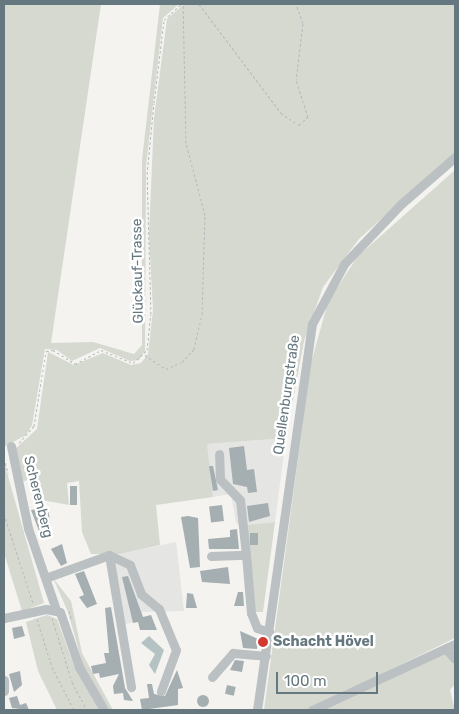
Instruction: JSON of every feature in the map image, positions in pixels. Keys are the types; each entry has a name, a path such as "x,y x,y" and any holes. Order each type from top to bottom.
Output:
{"street":[{"name":"Quellenburgstraße","path":"257,710 266,656 304,361 319,305 334,276 363,241 455,157"},
{"name":"Scherenberg","path":"12,446 28,528 48,577 51,612 64,619 80,667 104,710"},
{"path":"219,454 220,479 240,500 251,613 257,628 269,632"},
{"path":"48,577 109,555 130,565 141,594 159,609 176,650 162,691"},
{"path":"109,555 131,687"},
{"path":"212,556 246,555"},
{"path":"4,618 51,612"},
{"path":"312,710 452,645 455,659"},
{"path":"212,677 233,653 266,656"},
{"path":"4,680 4,691"}],"path":[{"path":"12,446 34,426 46,351 53,350 75,364 96,351 127,363 140,361 145,355 166,369 182,362 194,349 202,314 205,215 186,143 182,4"},
{"name":"Glückauf-Trasse","path":"145,355 151,314 147,222 154,103 164,20 182,4"},
{"path":"199,4 281,113 299,125 308,117 296,81 302,23 296,4"},
{"path":"51,612 72,682 87,710"}],"shaded area":[{"path":"4,4 101,4 51,343 93,342 134,354 142,345 142,160 160,4 179,4 163,18 146,166 145,351 139,360 130,361 100,348 72,361 57,350 45,349 32,425 26,435 4,447"},
{"path":"184,4 455,4 455,153 359,239 323,287 304,341 286,438 207,444 213,497 156,505 160,545 120,554 91,554 82,532 79,481 67,483 69,505 41,500 37,479 23,481 14,450 37,429 48,352 74,365 103,353 131,365 141,363 148,354 153,310 149,235 154,118 167,19"},
{"path":"455,170 455,638 308,710 264,710 311,363 328,302 357,257"},
{"path":"286,438 275,522 241,526 236,523 231,494 213,497 206,444"},
{"path":"4,462 44,603 22,611 4,553"},
{"path":"275,522 263,612 254,612 246,525"},
{"path":"176,542 184,611 142,612 143,620 122,625 111,556"},
{"path":"53,578 71,601 82,653 113,710 109,710 84,669 68,612"},
{"path":"47,615 57,619 73,663 99,710 57,710 38,671 26,622"},
{"path":"149,636 164,650 155,674 149,665 155,654 141,643"},
{"path":"445,651 455,664 455,684 450,690 455,710 316,710"}],"building":[{"path":"244,446 247,470 254,469 257,492 248,493 247,487 233,484 229,448"},
{"path":"209,466 213,466 218,490 213,491"},
{"path":"70,486 77,486 77,505 70,505"},
{"path":"268,503 270,516 249,522 247,506"},
{"path":"222,505 224,521 211,522 209,507"},
{"path":"48,507 51,529 39,531 31,510"},
{"path":"181,517 198,518 200,567 190,568"},
{"path":"237,529 239,549 209,549 208,539 230,537 230,530"},
{"path":"250,533 258,533 258,545 250,545"},
{"path":"62,544 67,563 61,566 51,549"},
{"path":"228,567 230,584 202,582 200,571"},
{"path":"84,571 97,604 87,608 79,597 84,595 75,574"},
{"path":"128,576 143,617 151,615 157,630 140,630 138,622 133,623 122,577"},
{"path":"238,592 243,592 244,606 234,606"},
{"path":"187,593 193,594 197,608 186,608"},
{"path":"111,607 125,688 133,701 124,700 123,693 114,694 113,686 119,674 100,678 99,673 93,674 91,666 106,663 104,653 109,653 105,608"},
{"path":"22,626 25,636 14,639 12,628"},
{"path":"240,631 258,639 257,649 243,648"},
{"path":"235,660 244,661 242,672 230,670"},
{"path":"177,670 183,688 178,689 178,705 142,710 140,699 149,698 147,684 152,684 154,694 165,696"},
{"path":"20,671 22,685 14,692 9,674"},
{"path":"227,685 236,687 234,696 225,694"},
{"path":"201,695 205,695 209,701 205,707 201,707 197,703 197,699"},
{"path":"17,696 20,705 26,703 29,710 12,708 9,698"}],"place":[{"name":"Schacht Hövel","path":"263,642"}]}
